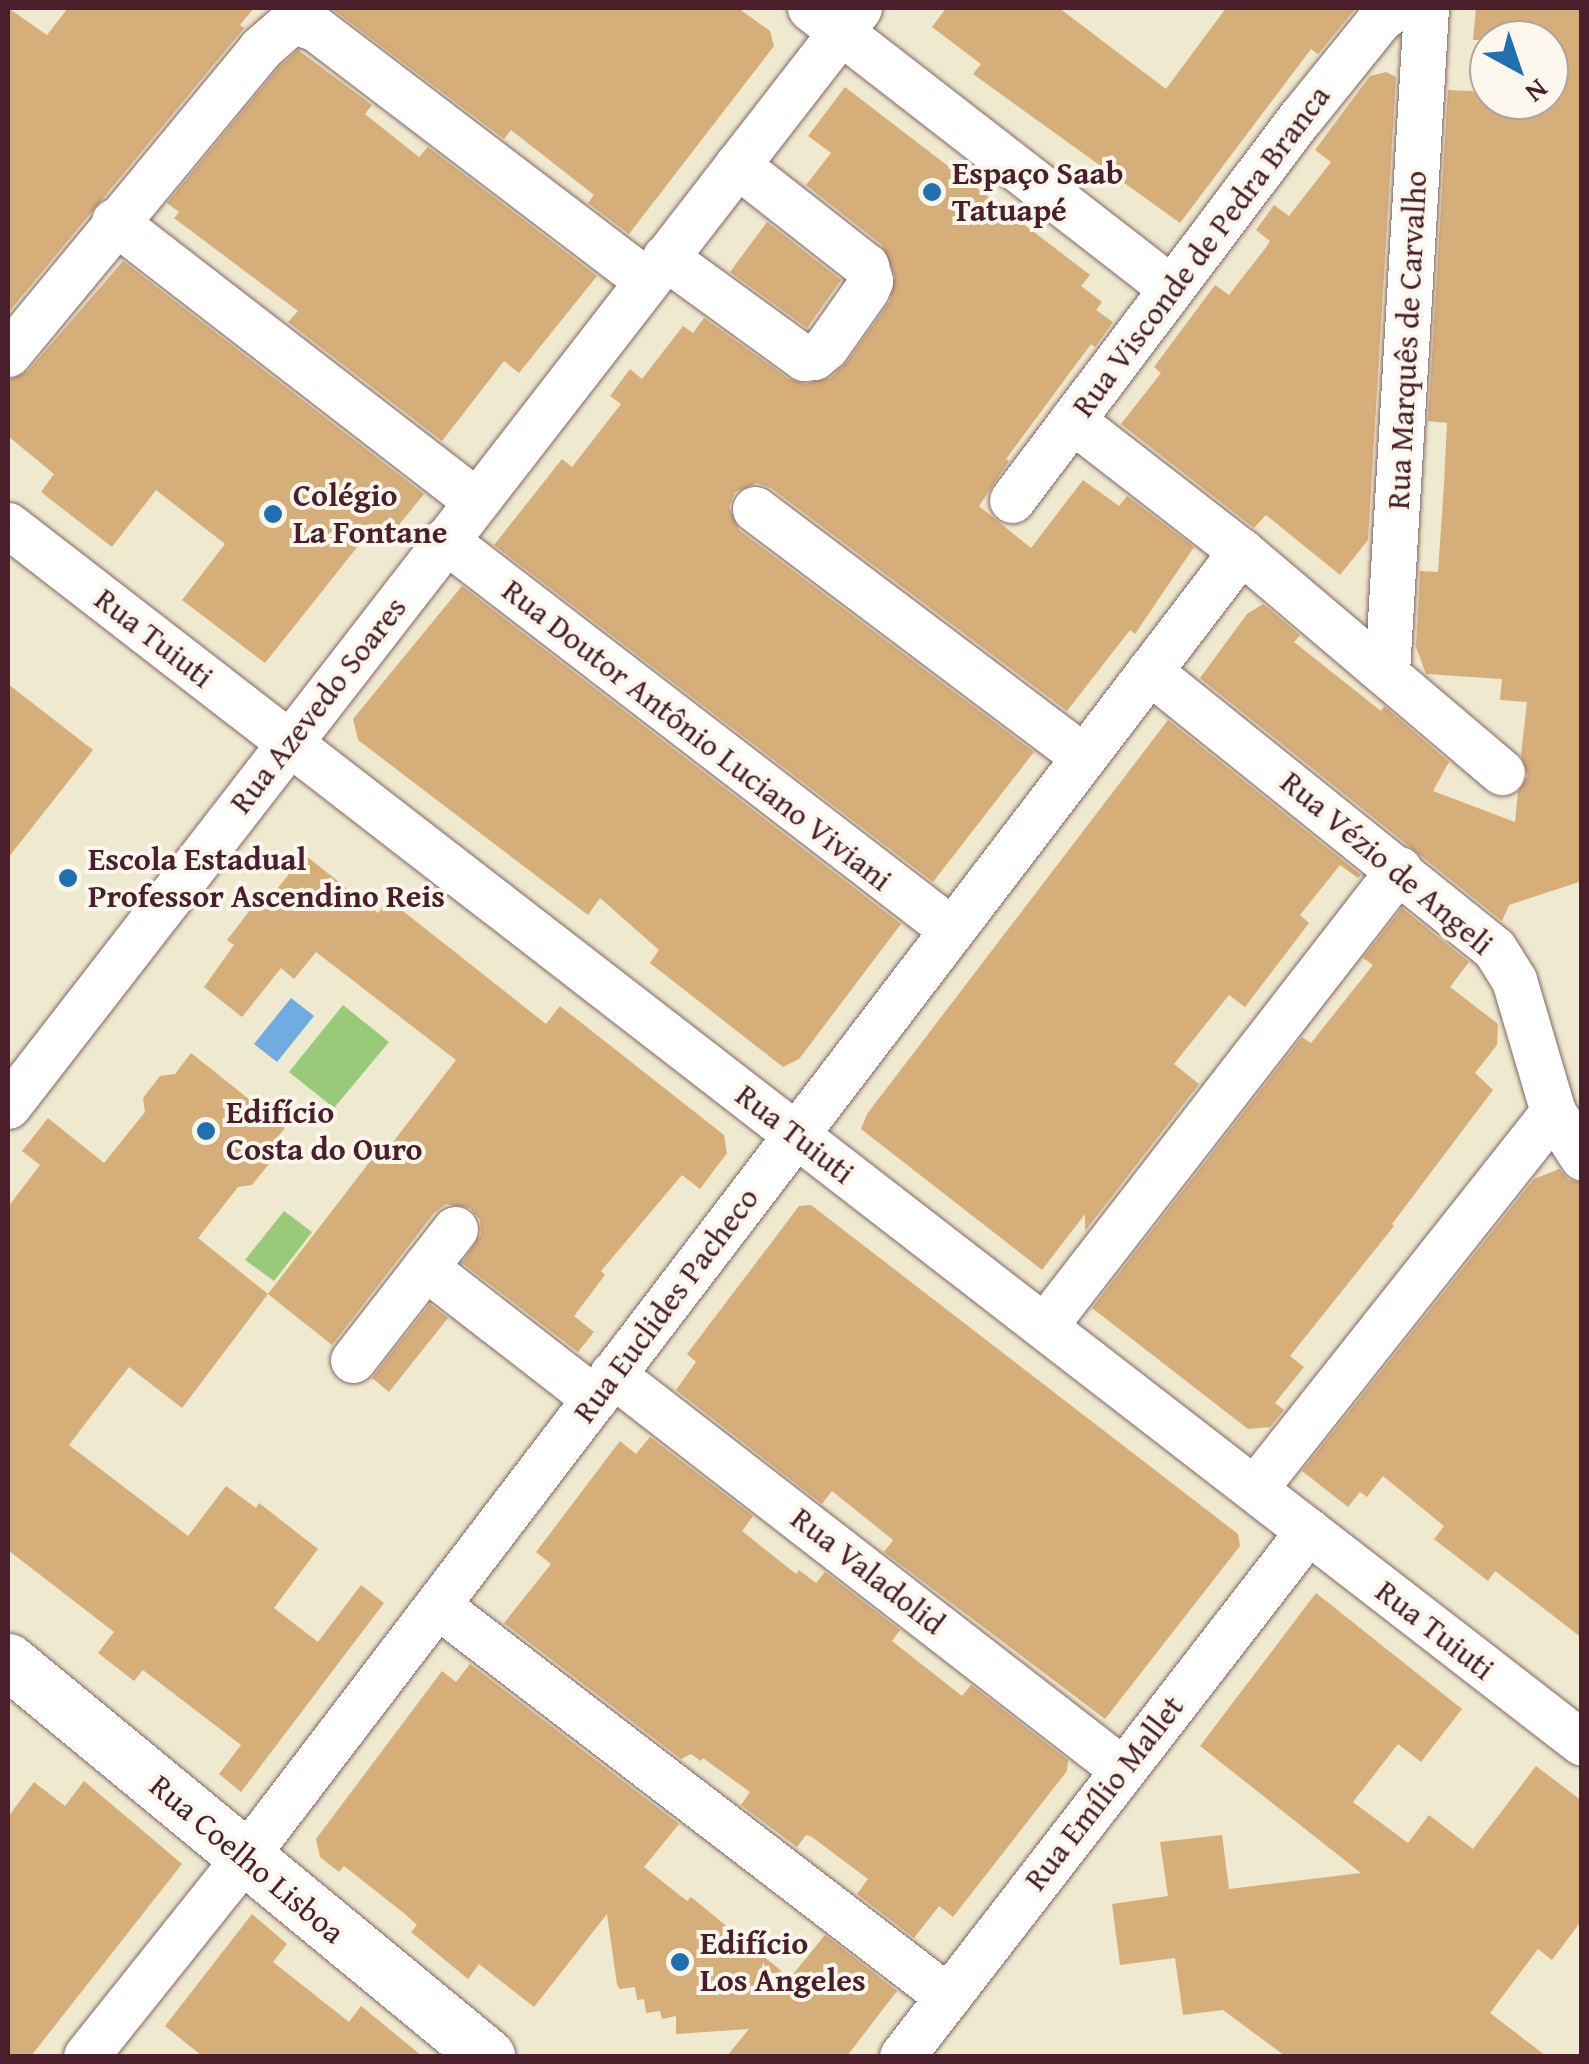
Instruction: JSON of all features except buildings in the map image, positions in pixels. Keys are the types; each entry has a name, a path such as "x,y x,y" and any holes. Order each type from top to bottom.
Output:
{"main road":[{"name":"Rua Coelho Lisboa","path":"8,1661 486,2056"}],"street":[{"name":"Rua Visconde de Pedra Branca","path":"1012,500 1301,117 1381,18 1396,8"},
{"name":"Rua Marquês de Carvalho","path":"1387,672 1426,8"},
{"path":"837,15 1172,288"},
{"name":"Rua Azevedo Soares","path":"8,1106 736,165 837,15"},
{"path":"8,354 114,220 260,49 292,21 314,28 656,269 804,358 814,357 826,347 866,290 866,266 736,165"},
{"path":"114,220 476,500"},
{"path":"1072,420 1241,551 1502,772"},
{"path":"755,509 1083,756"},
{"name":"Rua Tuiuti","path":"8,524 795,1135 1046,1324 1582,1743"},
{"name":"Rua Doutor Antônio Luciano Viviani","path":"445,540 950,929"},
{"name":"Rua Euclides Pacheco","path":"86,2056 244,1858 1241,551"},
{"name":"Rua Vézio de Angeli","path":"1149,671 1399,868 1505,961 1554,1112 1582,1157"},
{"path":"1046,1324 1399,868"},
{"path":"1255,1488 1554,1112"},
{"path":"353,1360 455,1229"},
{"name":"Rua Valadolid","path":"425,1267 604,1386 1122,1769"},
{"name":"Rua Emílio Mallet","path":"902,2056 1308,1530"},
{"path":"437,1605 948,1997"}],"green space":[{"path":"343,1005 389,1042 334,1108 289,1072"},
{"path":"284,1211 312,1232 274,1281 245,1260"}],"water":[{"path":"291,998 314,1016 277,1062 254,1044"}],"place":[{"name":"Espaço Saab Tatuapé","path":"932,192"},
{"name":"Colégio La Fontane","path":"273,514"},
{"name":"Escola Estadual Professor Ascendino Reis","path":"68,878"},
{"name":"Edifício Costa do Ouro","path":"206,1131"},
{"name":"Edifício Los Angeles","path":"680,1962"}]}
